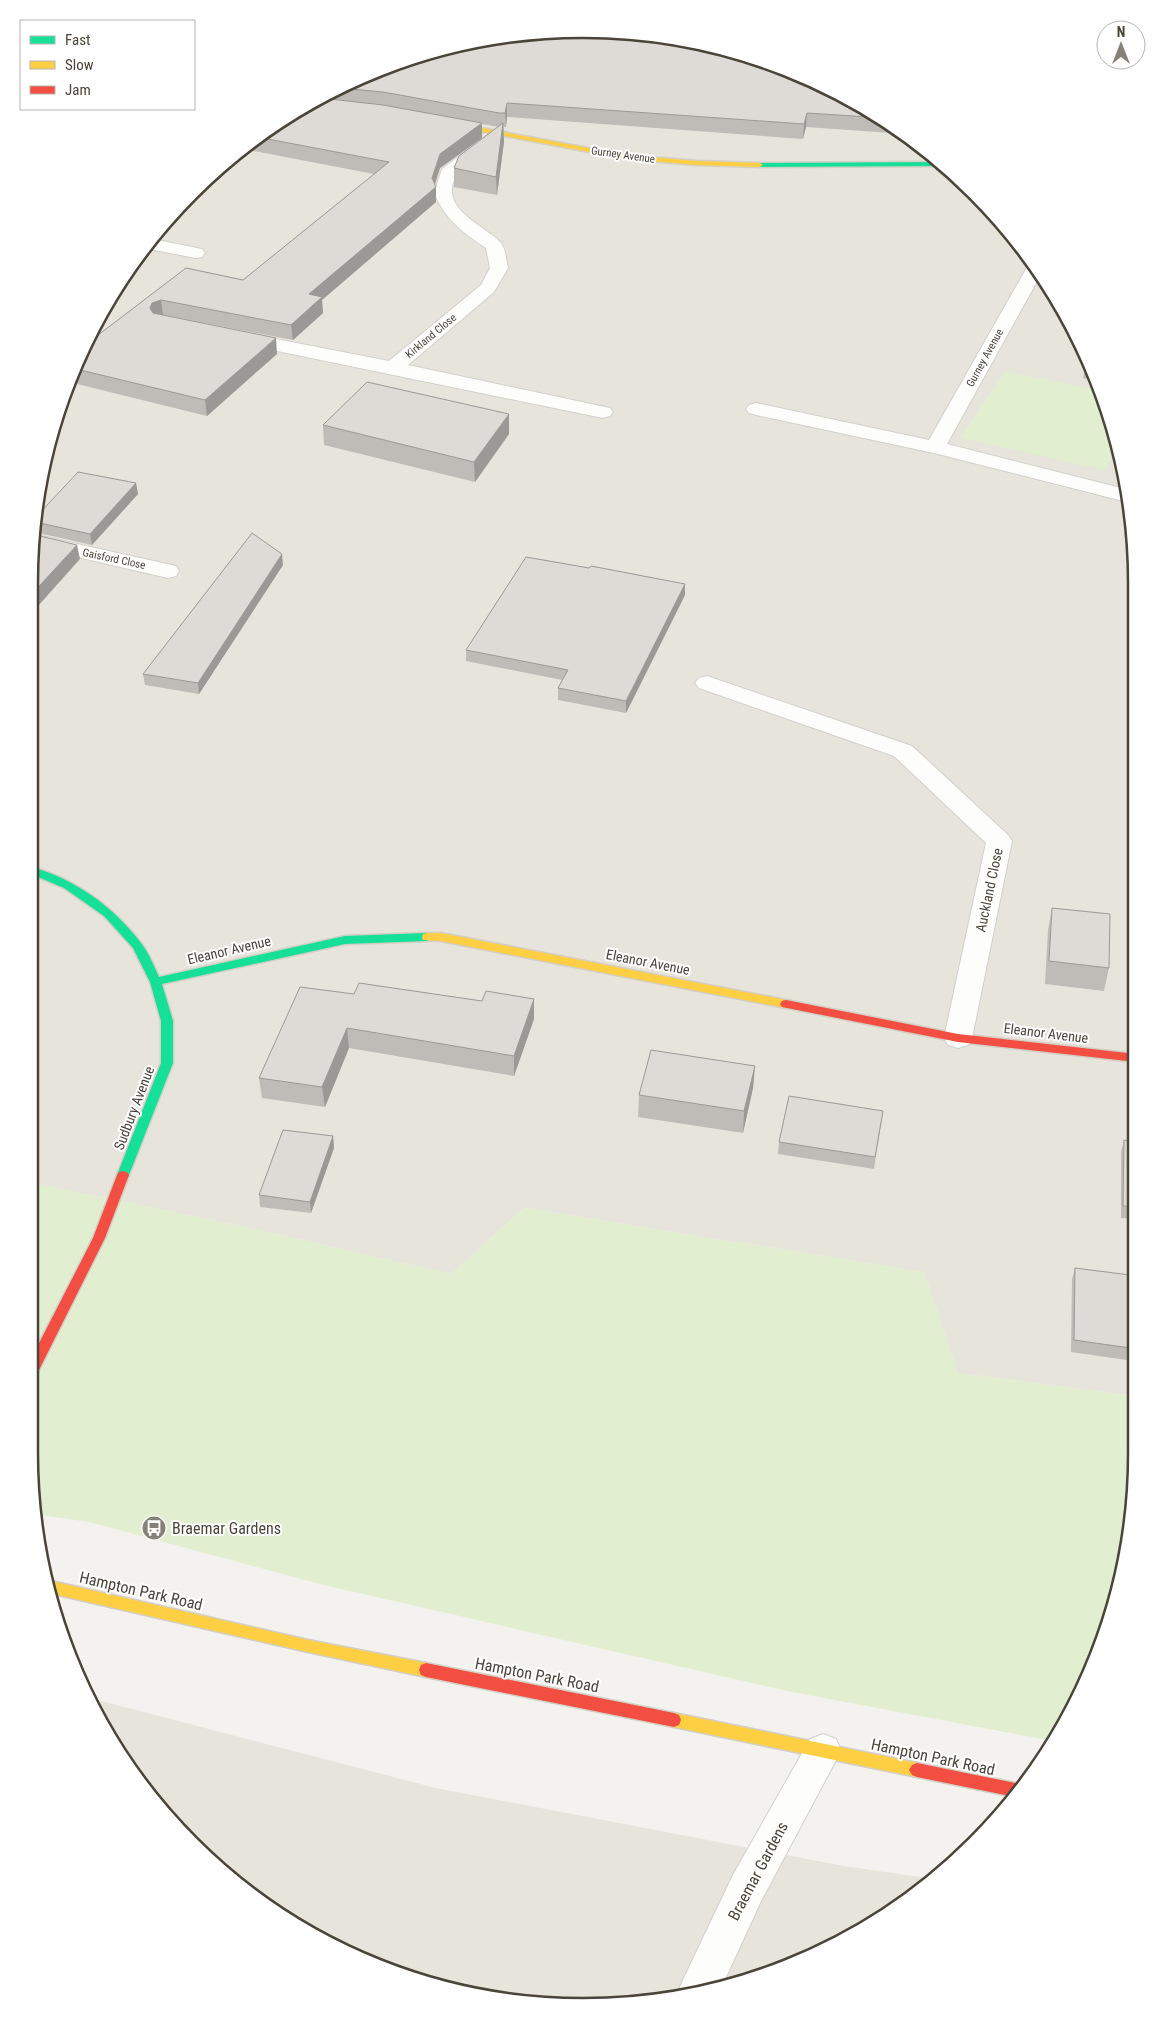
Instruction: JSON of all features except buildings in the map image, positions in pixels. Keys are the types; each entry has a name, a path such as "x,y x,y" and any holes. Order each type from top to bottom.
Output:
{"street":[{"name":"Gurney Avenue","path":"433,121 626,158 796,166 931,163"},
{"name":"Kirkland Close","path":"220,334 393,368 488,288 499,268 494,246 464,224 449,207 443,192 448,173 502,133"},
{"path":"155,245 196,254"},
{"name":"Gurney Avenue","path":"935,447 1032,273"},
{"path":"393,368 603,412"},
{"path":"756,409 935,447 1121,495"},
{"name":"Gaisford Close","path":"39,542 168,571"},
{"name":"Auckland Close","path":"707,683 903,752 999,841 958,1038"},
{"name":"Sudbury Avenue","path":"38,873 68,886 108,913 138,946 156,982 167,1021 167,1063 99,1238 38,1358"},
{"name":"Eleanor Avenue","path":"156,982 345,940 441,937 958,1038 1128,1057"},
{"name":"Hampton Park Road","path":"55,1588 308,1646 1012,1789"},
{"name":"Braemar Gardens","path":"702,1984 747,1888 823,1751"}],"shaded area":[{"path":"390,73 871,120 915,150 969,197 1016,251 1037,280 1055,310 1087,374 1100,408 1118,477 1124,512 1128,583 1128,1395 958,1373 924,1272 524,1208 451,1274 241,1226 38,1184 39,547 48,477 66,408 79,374 111,310 129,280 150,251 197,197 223,173 280,129 310,111 342,94"},
{"path":"98,1700 436,1788 844,1866 924,1878 886,1906 824,1941 758,1969 724,1979 654,1993 583,1998 512,1993 477,1987 408,1969 374,1956 310,1924 280,1906 251,1885 197,1838 173,1812 129,1755"}],"green space":[{"path":"1005,371 1093,389 1113,456 1105,470 960,438"},
{"path":"38,1184 241,1226 451,1274 524,1208 924,1272 958,1373 1128,1395 1127,1488 1124,1523 1110,1593 1087,1661 1046,1740 787,1691 324,1585 89,1522 41,1515 38,1452"}],"traffic: fast":[{"path":"760,165 932,164"},
{"path":"38,873 68,886 108,913 138,946 156,982 167,1021 167,1063 123,1175"},
{"path":"156,982 345,940 427,937"}],"traffic: slow":[{"path":"444,123 626,157 697,163 760,165"},
{"path":"427,937 441,937 786,1004"},
{"path":"55,1588 308,1646 426,1670"},
{"path":"674,1720 917,1770"}],"traffic: jam":[{"path":"786,1004 958,1038 1128,1057"},
{"path":"38,1358 99,1238 123,1175"},
{"path":"426,1670 674,1720"},
{"path":"917,1770 1012,1789"}],"place":[{"name":"Braemar Gardens","path":"154,1528"}]}
